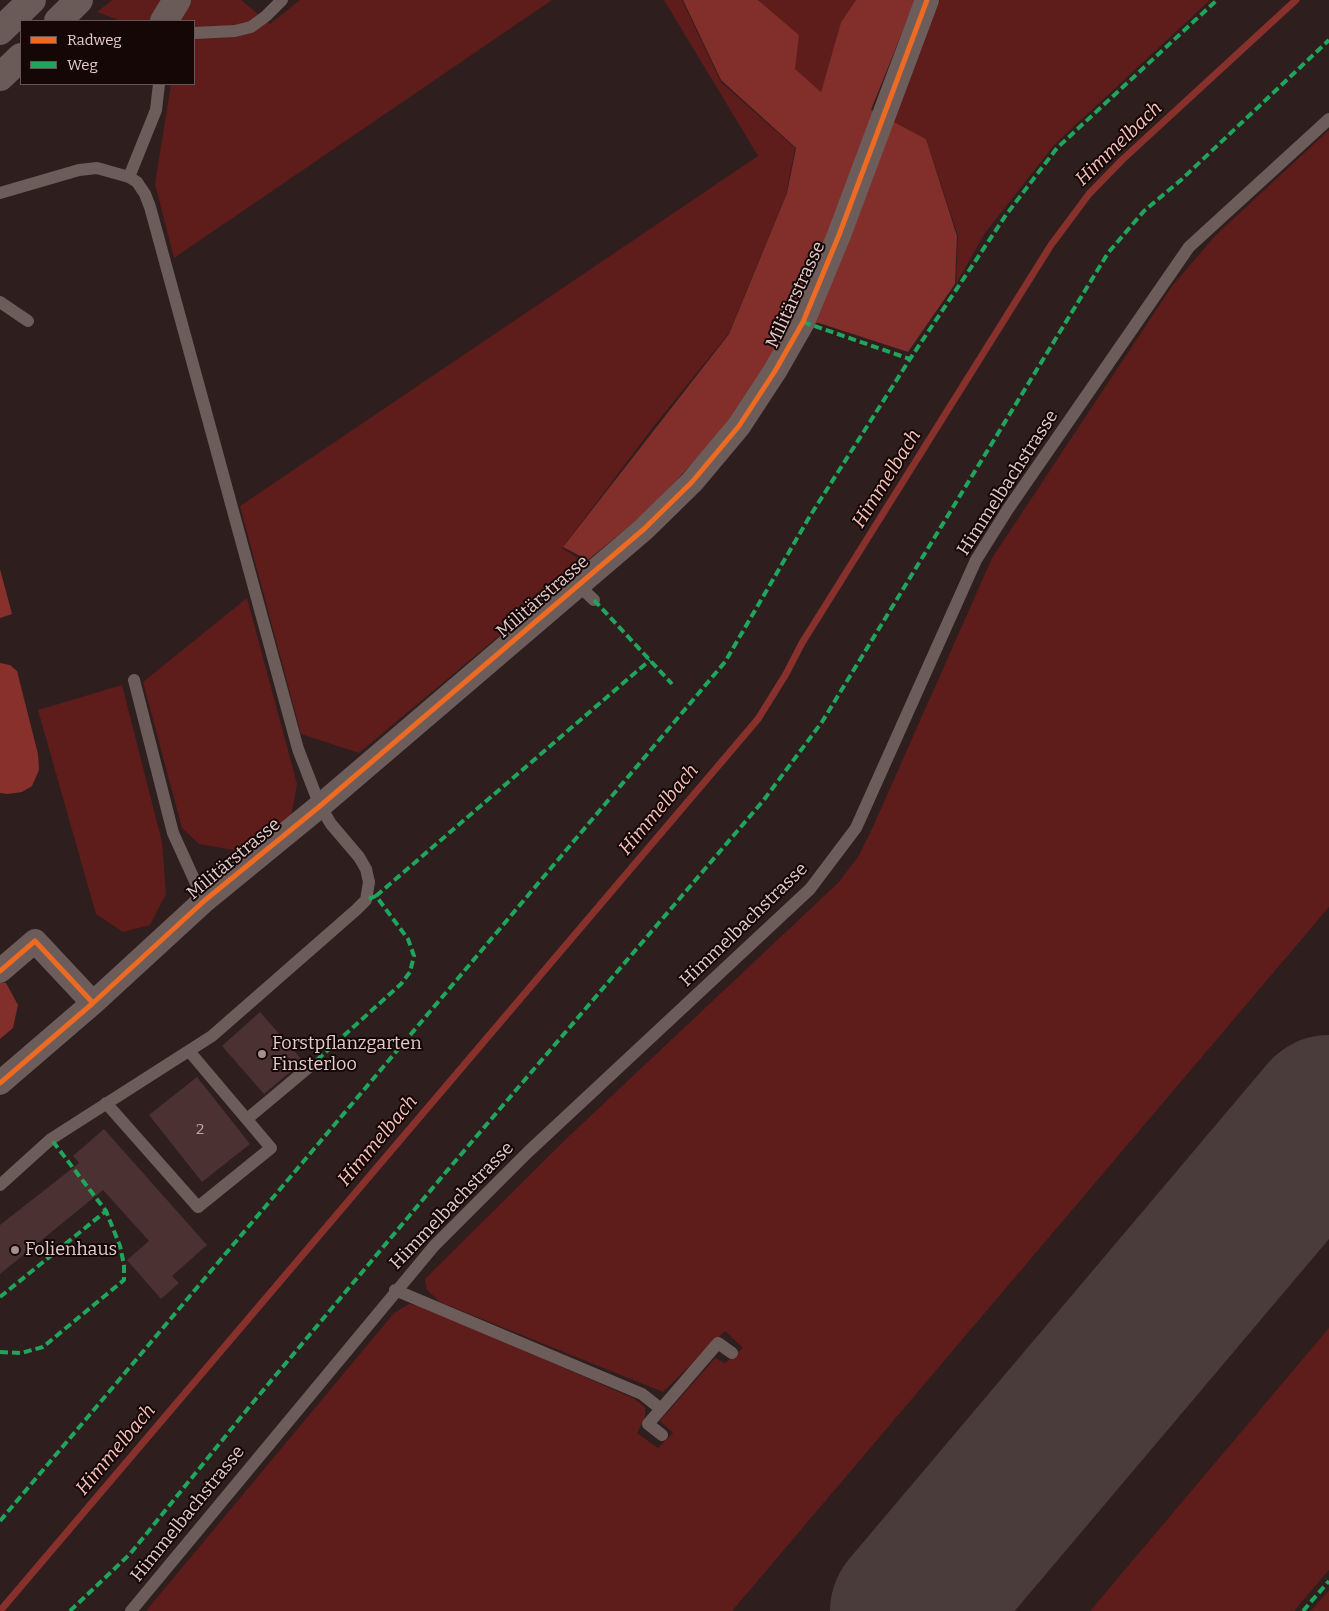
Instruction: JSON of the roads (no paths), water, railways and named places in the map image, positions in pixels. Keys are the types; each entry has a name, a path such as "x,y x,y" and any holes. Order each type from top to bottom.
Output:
{"highway":[{"path":"0,32 32,0"},
{"path":"59,20 79,0"},
{"path":"165,20 176,0"}],"street":[{"name":"Militärstrasse","path":"0,1083 93,1003 204,901 586,593 644,528 692,482 739,426 775,371 803,322 836,244 927,0"},
{"path":"0,971 35,941 93,1003"}],"lane":[{"path":"195,33 235,31 251,27 266,16 282,0"},
{"path":"129,176 156,110 159,85"},
{"name":"Himmelbachstrasse","path":"131,1611 395,1290 434,1246 528,1152 810,890 856,828 976,560 1008,509 1189,247 1329,119"},
{"path":"0,193 79,170 97,168 129,176 137,182 150,207 298,749 320,806 331,824 366,869 369,882 366,900 212,1036 51,1139 0,1185"},
{"path":"0,302 28,321"},
{"path":"134,680 173,833 204,901"},
{"path":"106,1103 198,1207 271,1148 189,1051"},
{"path":"247,1119 308,1068"},
{"path":"395,1290 642,1394 661,1409"},
{"path":"662,1435 648,1424 718,1343 732,1353"}],"waterway":[{"name":"Himmelbach","path":"0,1611 758,719 786,674 802,643 1051,245 1089,194 1122,160 1296,0"}],"place":[{"name":"Forstpflanzgarten Finsterloo","path":"262,1054"},
{"name":"Folienhaus","path":"15,1250"}]}
